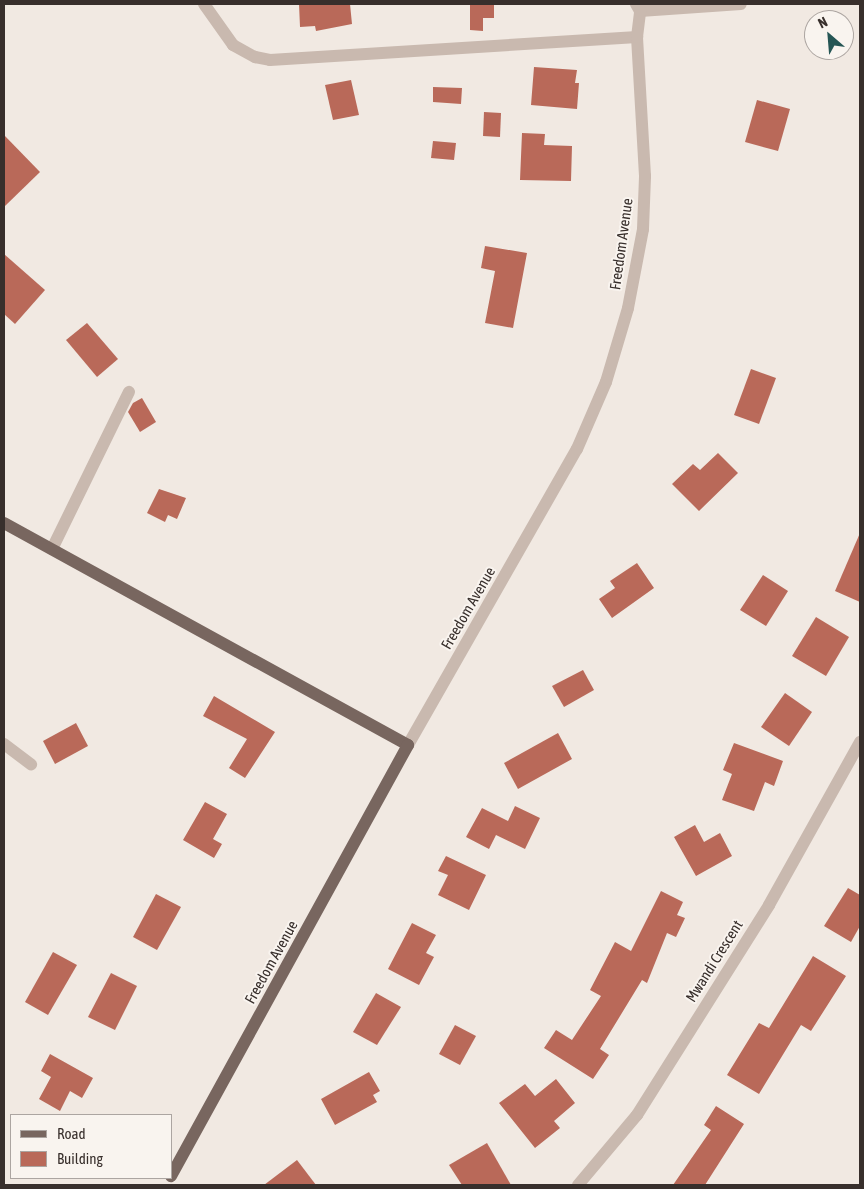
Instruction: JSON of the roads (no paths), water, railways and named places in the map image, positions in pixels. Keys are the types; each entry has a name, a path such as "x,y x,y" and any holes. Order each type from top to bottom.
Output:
{"main road":[{"path":"4,523 408,745"},
{"name":"Freedom Avenue","path":"172,1175 408,745"}],"street":[{"path":"204,4 233,45 255,57 270,60 637,37"},
{"name":"Freedom Avenue","path":"408,745 577,449 606,382 628,308 643,229 646,176 637,37 638,8 741,4"},
{"path":"52,549 129,392"},
{"name":"Mwandi Crescent","path":"578,1185 594,1170 647,1099 768,905 860,742"},
{"path":"4,744 31,764"}]}
